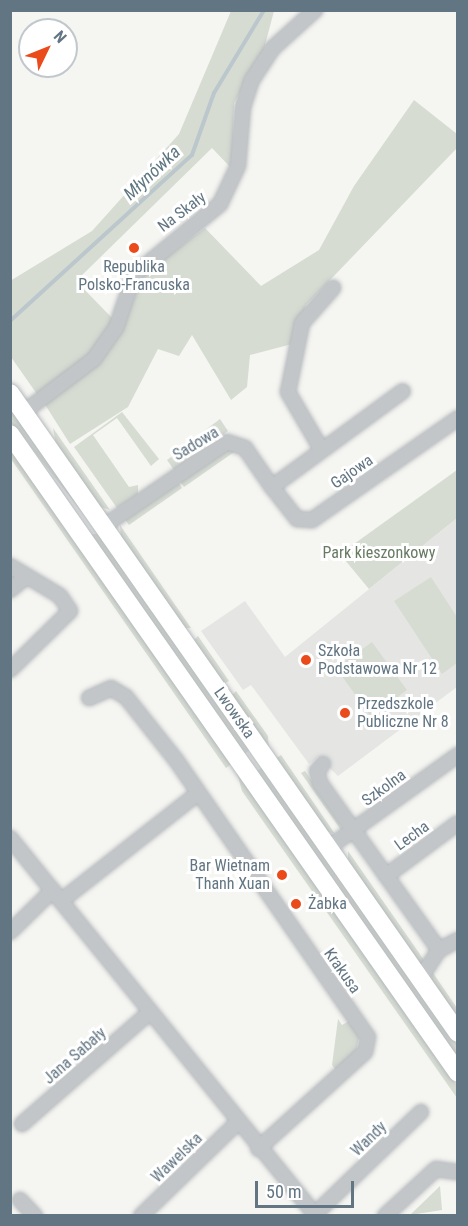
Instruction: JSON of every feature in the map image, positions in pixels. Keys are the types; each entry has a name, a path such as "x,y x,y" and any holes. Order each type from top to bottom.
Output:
{"main road":[{"name":"Lwowska","path":"10,393 458,1033"},
{"name":"Lwowska","path":"10,434 458,1073"},
{"path":"65,512 91,531 104,525"}],"street":[{"name":"Na Skały","path":"24,412 94,359 116,328 134,275 220,204 238,166 243,107 252,80 273,48 315,10"},
{"path":"320,447 288,392 302,323 333,288"},
{"path":"272,487 320,447 403,391"},
{"name":"Gajowa","path":"272,487 297,519 312,520 458,418"},
{"name":"Sadowa","path":"104,525 226,441 245,448 272,487"},
{"path":"10,566 60,596 70,611 10,670"},
{"path":"10,591 27,576"},
{"name":"Krakusa","path":"90,698 111,688 126,697 198,793 368,1037 365,1052 258,1149"},
{"name":"Szkolna","path":"328,848 458,755"},
{"path":"323,764 317,771 320,783 439,950"},
{"path":"10,932 198,793"},
{"name":"Lecha","path":"386,876 458,824"},
{"path":"10,838 236,1124 314,1215"},
{"path":"420,979 439,950 458,940"},
{"name":"Jana Sabały","path":"22,1124 149,1013"},
{"name":"Wandy","path":"314,1215 421,1112"},
{"name":"Wawelska","path":"141,1215 236,1124"},
{"path":"385,1215 427,1175 451,1170"},
{"path":"20,1200 34,1215"}],"shaded area":[{"path":"457,518 457,687 338,776 318,757 309,764 251,685 243,690 201,631 245,601 285,657"}],"green space":[{"path":"231,11 274,11 264,49 234,103 232,169 212,148 76,281 115,321 101,346 39,397 11,357 10,281 92,231 179,134"},
{"path":"414,100 457,134 457,148 306,305 292,344 250,355 247,387 231,400 192,335 179,356 158,349 128,407 70,444 44,403 85,371 138,278 205,228 261,286 319,250 354,186"},
{"path":"10,406 92,525 11,422"},
{"path":"122,412 159,459 151,466 117,418 93,435 129,487 138,485 138,494 117,508 74,447"},
{"path":"220,419 228,431 204,448 196,437"},
{"path":"53,428 110,510 100,507 56,445"},
{"path":"193,441 200,451 174,470 167,460"},
{"path":"10,448 232,764 226,768 11,459"},
{"path":"223,449 237,450 184,487 179,480"},
{"name":"Park kieszonkowy","path":"457,470 457,518 369,589 340,554"},
{"path":"177,481 182,488 129,525 124,518"},
{"path":"120,525 191,628 184,628 121,539"},
{"path":"89,534 100,534 251,749 243,755"},
{"path":"431,577 457,617 457,663 442,674 394,601"},
{"path":"198,636 229,681 223,684 193,641"},
{"path":"372,642 407,690 399,696 402,702 374,721 336,668"},
{"path":"236,691 268,736 269,751 231,696"},
{"path":"281,755 335,834 326,831 275,759"},
{"path":"263,767 457,1045 457,1059 255,772"},
{"path":"305,771 340,823 341,830 301,773"},
{"path":"237,773 457,1086 457,1098 242,791"},
{"path":"348,851 424,960 421,964 348,863"},
{"path":"431,970 457,1008 457,1020 432,983"},
{"path":"338,1019 342,1025 349,1021 359,1037 356,1052 337,1071 332,1065"},
{"path":"440,1186 442,1210 410,1215"}],"waterway":[{"name":"Młynówka","path":"10,321 192,155 214,93 264,10"}],"place":[{"name":"Republika Polsko-Francuska","path":"134,248"},
{"name":"Szkoła Podstawowa Nr 12","path":"306,660"},
{"name":"Przedszkole Publiczne Nr 8","path":"345,713"},
{"name":"Bar Wietnam Thanh Xuan","path":"282,875"},
{"name":"Żabka","path":"296,904"}]}
